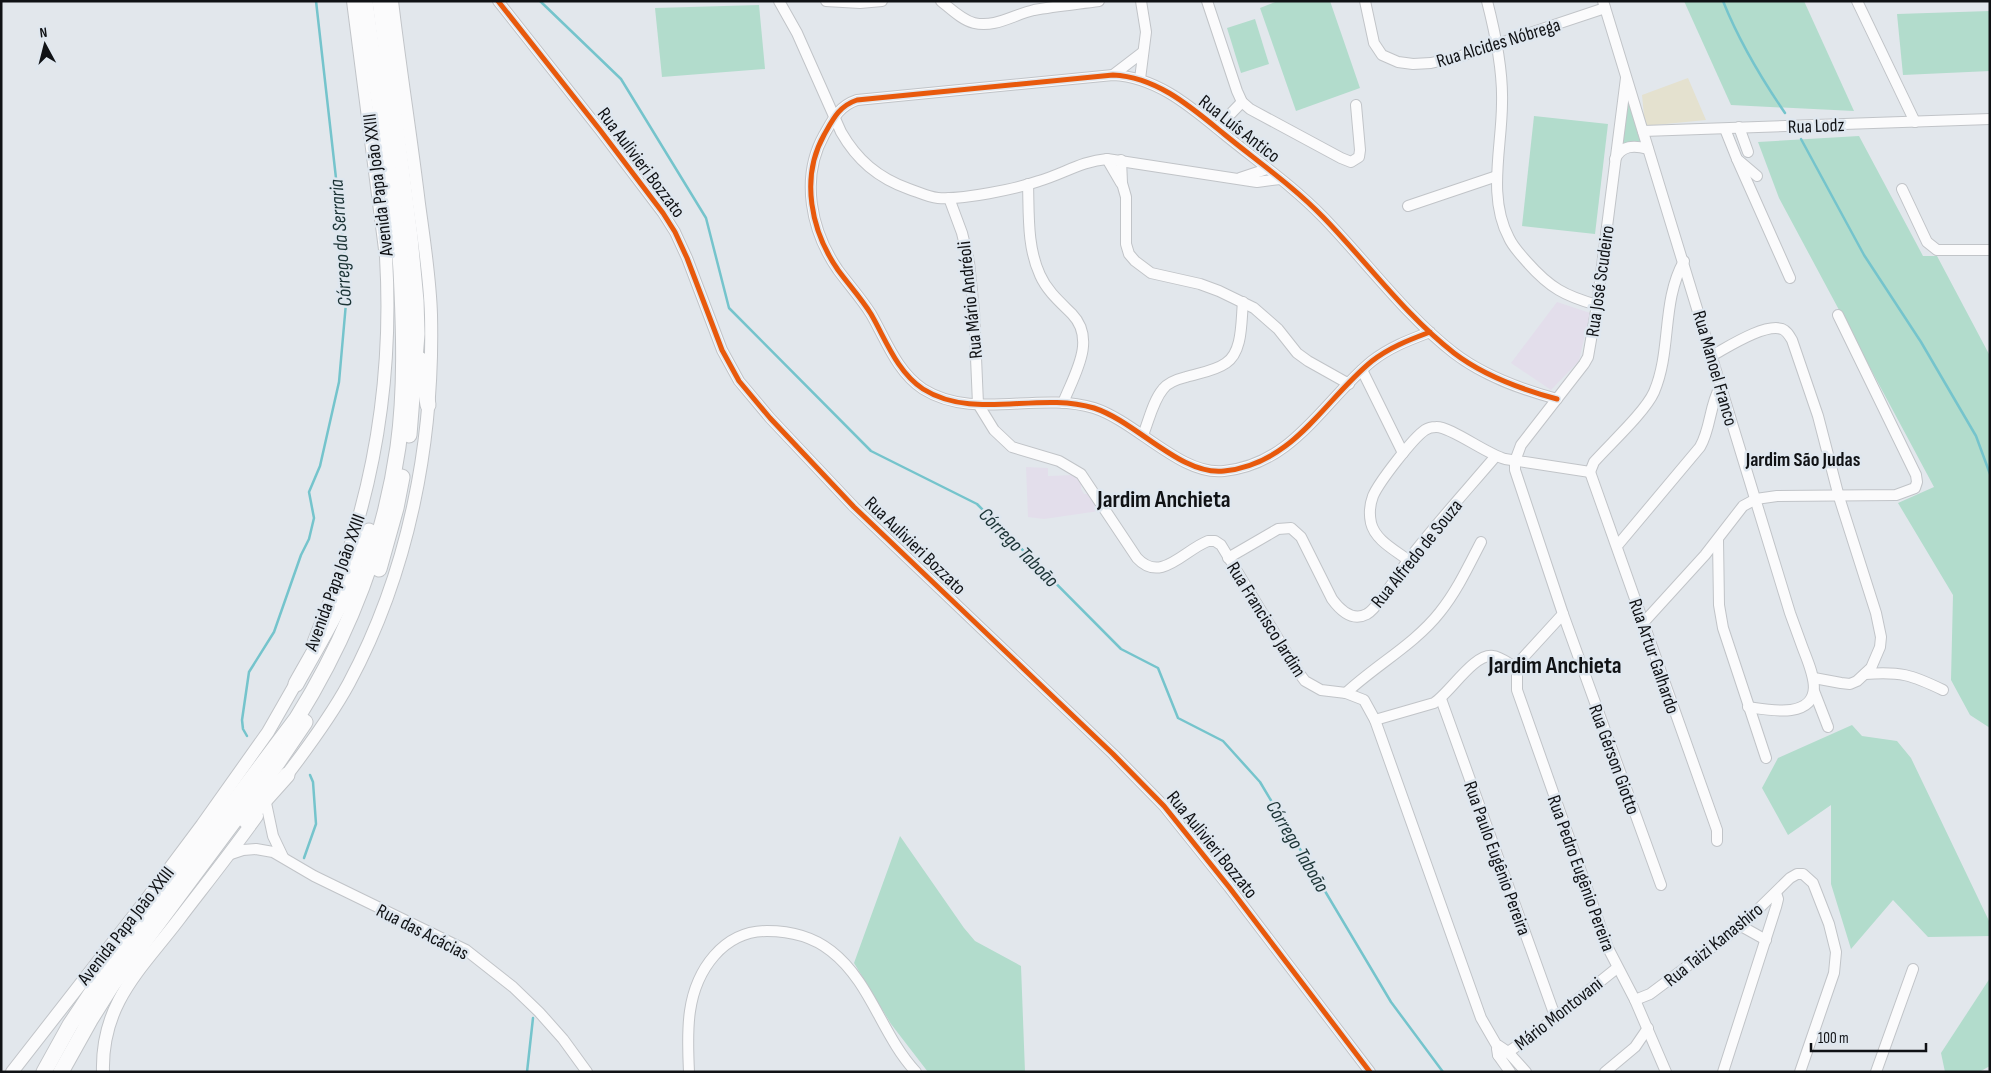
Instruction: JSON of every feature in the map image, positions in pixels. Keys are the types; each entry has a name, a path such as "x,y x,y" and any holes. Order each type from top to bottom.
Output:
{"highway":[{"name":"Avenida Papa João XXIII","path":"61,1072 90,1020 112,986 293,741 342,656 366,601 386,546 404,471 411,417 417,334 410,237 380,60 365,1"},
{"name":"Avenida Papa João XXIII","path":"44,1072 70,1025 98,983 279,743 308,700 342,635 370,564 385,509 398,446 403,365 401,269 380,60 380,1"},
{"path":"417,334 428,405"},
{"path":"296,684 342,601 368,536 385,469 403,365"},
{"path":"189,882 217,856 287,775"}],"main road":[{"name":"Avenida Papa João XXIII","path":"12,1072 146,900 268,732 296,684 347,556 370,471 383,395 388,293 386,257 353,1"},
{"name":"Avenida Papa João XXIII","path":"103,1072 108,1027 119,998 132,978 228,855 324,724 361,659 402,551 420,470 428,405 431,314 427,265 392,1"}],"street":[{"name":"Rua Aulivieri Bozzato","path":"498,1 664,213 687,258 722,350 739,382 770,418 854,507 1078,720 1164,806 1370,1072"},
{"path":"779,1 798,33 841,132 849,146 868,167 889,181 899,185 936,198 949,198 1028,184 1086,162 1107,159 1257,182 1280,179"},
{"path":"826,1 860,3 882,1"},
{"path":"941,1 962,17 972,22 983,24 994,24 1032,11 1099,1"},
{"path":"1140,79 1146,28 1141,1"},
{"path":"1207,1 1242,102 1268,120 1351,162 1359,157 1360,150 1356,105"},
{"name":"Rua Alcides Nóbrega","path":"1365,1 1374,43 1382,55 1390,60 1413,64 1431,63 1461,56 1604,5"},
{"path":"1487,1 1502,100 1497,176 1500,216 1509,239 1521,256 1555,289 1576,299 1597,305"},
{"path":"1857,1 1914,122"},
{"name":"Rua Manoel Franco","path":"1604,5 1713,355 1720,387 1790,613 1814,678 1814,691"},
{"path":"1113,75 1143,52"},
{"name":"Rua Luís Antico","path":"835,116 848,103 857,100 1113,75 1140,79 1160,87 1217,128 1280,179 1322,216 1430,332 1454,354 1487,374 1513,385 1557,399"},
{"name":"Rua José Scudeiro","path":"1515,461 1521,445 1588,357 1597,305 1626,78"},
{"path":"1217,128 1242,102"},
{"path":"835,116 821,140 814,158 811,181 813,215 829,255 864,303 903,370 922,388 954,402 978,404 1063,403 1094,408 1110,415 1190,465 1214,472 1244,467 1274,454 1288,445 1309,427 1362,370 1383,353 1430,332"},
{"name":"Rua Lodz","path":"1643,131 1990,119"},
{"path":"1725,128 1790,278"},
{"path":"1739,128 1748,152"},
{"path":"1614,161 1618,153 1628,146 1648,149"},
{"path":"1107,159 1122,183"},
{"path":"1737,159 1757,176"},
{"path":"1121,160 1122,183 1126,197 1126,244 1129,254 1141,268 1151,273 1200,284 1243,302 1268,319 1302,357 1349,384"},
{"path":"1237,179 1267,168"},
{"path":"1408,206 1497,176"},
{"path":"1028,184 1032,247 1040,275 1047,287 1081,324 1084,335 1084,345 1080,361 1063,403"},
{"path":"1902,189 1927,242 1932,247 1937,250 1990,250"},
{"name":"Rua Mário Andréoli","path":"949,198 958,217 969,262 974,311 978,404"},
{"path":"1408,560 1375,533 1371,524 1370,513 1374,494 1403,453 1425,430 1438,426 1449,430 1495,457 1590,472 1594,462 1646,405 1653,393 1660,369 1672,290 1684,261"},
{"path":"1143,435 1157,398 1163,388 1174,380 1225,364 1233,357 1240,334 1243,302"},
{"path":"1644,622 1718,540 1743,506 1756,499 1801,495 1896,495 1915,488 1917,482 1916,475 1838,314"},
{"path":"1713,355 1768,328 1782,329 1788,333 1792,340 1809,386 1880,626 1880,647 1872,668 1858,681 1850,684 1814,678"},
{"path":"1362,370 1403,453"},
{"path":"1617,546 1700,448 1708,430 1714,398 1720,387"},
{"name":"Rua Francisco Jardim","path":"978,404 994,430 1012,447 1059,461 1081,474 1142,564 1150,568 1158,568 1168,565 1208,541 1215,541 1221,544 1299,674 1321,690 1346,693 1364,700 1375,720 1481,1018 1496,1044 1498,1055"},
{"name":"Rua Alfredo de Souza","path":"1228,558 1278,529 1291,528 1301,537 1332,599 1338,607 1350,616 1366,615 1371,611 1408,560 1495,457"},
{"name":"Rua Gérson Giotto","path":"1515,461 1518,481 1563,614 1661,885"},
{"name":"Rua Artur Galhardo","path":"1590,472 1718,830 1717,841"},
{"path":"1718,540 1719,598 1723,628 1766,758"},
{"path":"1346,693 1426,627 1439,613 1458,586 1481,542"},
{"path":"1375,720 1424,707 1441,698 1482,658 1494,656 1517,668 1524,655 1563,614"},
{"name":"Rua Pedro Eugênio Pereira","path":"1517,668 1516,679 1521,703 1602,933 1617,968 1640,1010 1666,1072"},
{"path":"1865,674 1898,673 1909,675 1943,690"},
{"path":"1748,707 1791,710 1804,705 1814,691"},
{"path":"1814,691 1828,727"},
{"name":"Rua Paulo Eugênio Pereira","path":"1441,698 1556,1016"},
{"path":"266,803 273,836 283,857"},
{"name":"Rua das Acácias","path":"228,855 243,850 256,849 273,852 314,876 466,950 539,1012 563,1039 587,1072"},
{"name":"Rua Taizi Kanashiro","path":"1635,1000 1650,994 1741,926 1793,876 1803,874 1807,876 1817,890 1829,924 1836,952 1834,973 1800,1072"},
{"path":"1723,1072 1776,907 1778,899 1776,893"},
{"path":"1741,926 1766,940"},
{"path":"688,1072 690,1010 703,972 714,955 727,943 742,935 763,931 786,931 809,937 832,951 849,969 916,1072"},
{"name":"Mário Montovani","path":"1498,1055 1508,1052 1617,968"},
{"path":"1876,1072 1913,969"},
{"name":"Rua Taizi Kanashiro","path":"1640,1010 1650,994"},
{"path":"1605,1072 1635,1047 1648,1028"},
{"path":"1635,1047 1654,1042"},
{"name":"Rua Francisco Jardim","path":"1496,1044 1508,1052 1526,1072"},
{"path":"1498,1055 1510,1072"}],"shaded area":[{"path":"1557,302 1590,313 1579,361 1551,390 1511,363"},
{"path":"1026,467 1048,468 1048,476 1074,475 1081,482 1081,489 1084,494 1090,494 1099,511 1044,519 1028,517"}],"green space":[{"path":"1278,1 1330,1 1360,88 1296,111 1260,8"},
{"path":"1684,1 1804,1 1854,111 1731,105"},
{"path":"759,5 765,69 662,77 655,8"},
{"path":"1990,11 1990,71 1903,75 1897,14"},
{"path":"1255,19 1269,64 1241,73 1227,28"},
{"path":"1627,96 1644,143 1619,147"},
{"path":"1534,116 1608,124 1595,234 1522,226"},
{"path":"1859,136 1923,256 1937,256 1990,356 1990,728 1970,715 1951,680 1953,595 1898,503 1934,487 1779,198 1758,142"},
{"path":"1852,725 1862,736 1897,741 1911,758 1990,923 1990,936 1928,937 1893,900 1851,949 1831,884 1831,805 1788,835 1762,788 1778,758"},
{"path":"900,836 975,941 1021,966 1025,1072 928,1072 891,1024 854,963"},
{"path":"1990,978 1990,1066 1979,1072 1945,1072 1941,1053"}],"sand":[{"path":"1688,78 1706,120 1645,126 1642,95"}],"waterway":[{"name":"Córrego da Serraria","path":"247,736 243,729 242,720 249,672 274,632 301,555 309,539 314,518 309,492 320,466 339,382 346,303 345,258 316,1"},
{"name":"Córrego Taboão","path":"540,1 621,79 706,218 729,308 871,451 977,504 1121,649 1158,668 1178,718 1223,741 1260,782 1391,1002 1443,1072"},
{"path":"1723,1 1751,59 1785,113"},
{"path":"1801,139 1864,255 1921,342 1976,436 1990,474"},
{"name":"Córrego da Serraria","path":"304,858 316,824 313,782 310,775"},
{"path":"527,1072 533,1018"}],"cycle path":[{"path":"498,1 663,213 675,232 687,258 722,350 739,381 770,418 854,507 1113,754 1164,806 1229,887 1370,1072"},
{"path":"1430,332 1422,335 1407,341 1372,361 1306,428 1270,456 1248,466 1224,471 1208,470 1175,457 1126,424 1094,408 1051,402 985,405 963,403 943,398 923,389 899,365 871,314 829,255 815,221 812,204 812,169 817,152 830,124 841,109 857,100 1113,75 1144,81 1159,87 1186,104 1300,195 1339,234 1419,322 1454,353 1503,381 1557,399"}],"district":[{"name":"Jardim São Judas","path":"1803,459"},
{"name":"Jardim Anchieta","path":"1164,499"},
{"name":"Jardim Anchieta","path":"1555,665"}]}
